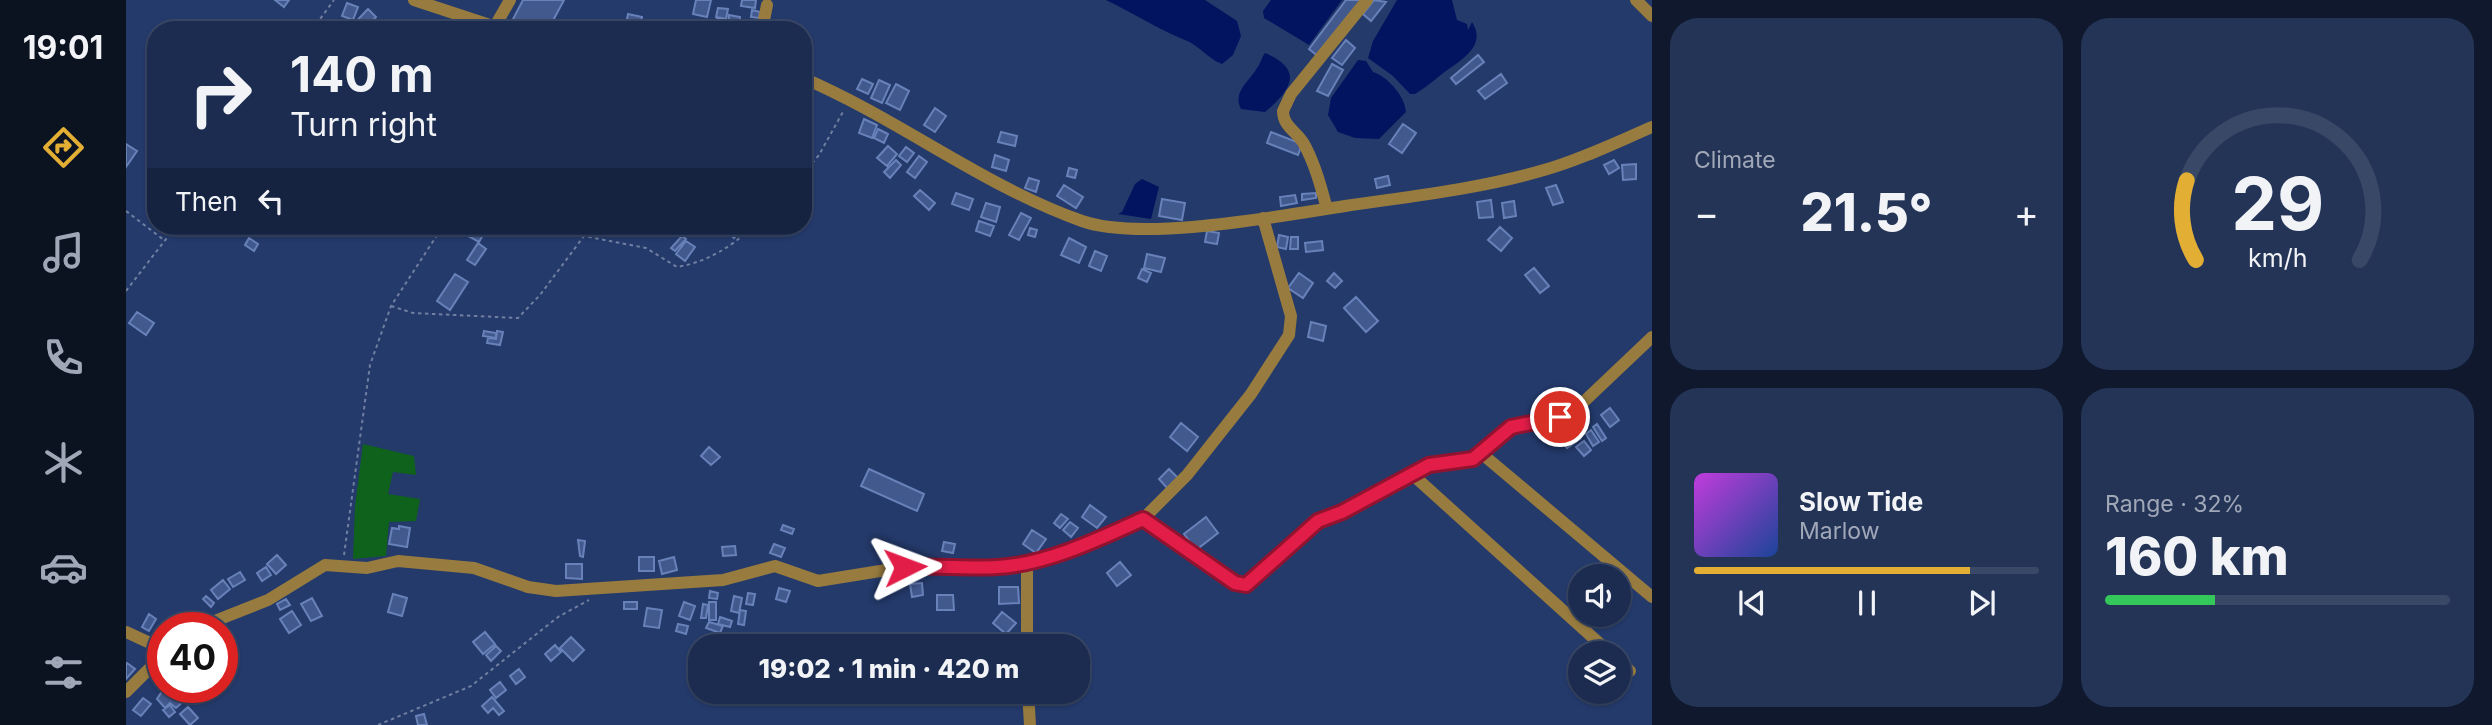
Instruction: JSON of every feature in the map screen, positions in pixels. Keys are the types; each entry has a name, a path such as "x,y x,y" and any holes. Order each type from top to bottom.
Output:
{"street":[{"path":"414,0 478,21"},
{"path":"502,21 510,0"},
{"path":"1327,209 1308,152 1302,140 1287,126 1283,111 1291,94 1367,0"},
{"path":"1636,0 1652,16"},
{"path":"764,21 767,5"},
{"path":"812,82 850,99 999,184 1084,222 1148,229 1264,218 1486,185 1547,169 1652,127"},
{"path":"238,612 268,600 325,565 367,568 398,561 474,568 528,587 556,591 723,580 775,566 818,581 905,567 998,567 1027,563 1104,537 1143,519 1216,441 1289,335 1291,316 1264,218"},
{"path":"1143,519 1241,586 1246,585 1318,521 1342,512 1429,465 1465,462 1481,453 1511,427 1573,412 1652,337"},
{"path":"1481,453 1652,597"},
{"path":"1413,475 1597,641"},
{"path":"1027,563 1027,634"},
{"path":"126,632 147,642"},
{"path":"126,692 147,671"},
{"path":"1029,704 1030,725"}],"path":[{"path":"319,21 334,0"},
{"path":"812,163 850,99"},
{"path":"126,211 147,227"},
{"path":"158,235 165,240"},
{"path":"126,291 169,235"},
{"path":"342,566 370,365 391,306 437,235"},
{"path":"391,306 413,313 518,318 540,295 584,236 646,248 677,267 701,263 744,235"},
{"path":"378,725 471,686 558,617 586,604 595,587"}],"green space":[{"path":"363,444 414,456 416,475 393,472 388,494 420,499 416,521 389,522 386,556 353,559 355,506"}],"shaded area":[{"path":"1106,0 1205,0 1237,21 1241,36 1233,55 1222,64 1190,42"},
{"path":"1271,0 1342,0 1309,45 1264,18 1263,11"},
{"path":"1397,0 1452,0 1457,20 1467,24 1468,30 1472,22 1476,31 1474,46 1469,52 1415,94 1410,94 1393,76 1368,58 1373,41"},
{"path":"1265,53 1285,66 1290,80 1287,88 1265,112 1241,109 1240,92"},
{"path":"1358,60 1366,61 1373,72 1389,82 1399,93 1405,106 1406,112 1379,139 1355,138 1338,132 1328,115 1331,98"},
{"path":"1142,179 1159,187 1151,219 1118,214 1122,212 1135,184"}],"building":[{"path":"275,0 289,0 284,7"},
{"path":"523,0 564,0 553,21 512,21"},
{"path":"696,0 711,0 707,17 693,14"},
{"path":"742,0 756,0 755,8 741,6"},
{"path":"1346,0 1363,0 1319,57 1309,49"},
{"path":"1374,0 1386,2 1371,21 1363,14"},
{"path":"347,3 358,7 353,20 342,16"},
{"path":"718,8 728,9 726,19 716,17"},
{"path":"368,9 376,17 372,21 357,21"},
{"path":"752,10 760,12 759,18 751,17"},
{"path":"628,14 642,17 641,21 627,21"},
{"path":"729,15 740,17 739,21 729,21"},
{"path":"1346,40 1355,48 1342,65 1332,58"},
{"path":"1478,55 1484,62 1456,84 1451,78"},
{"path":"1332,64 1343,70 1328,96 1317,91"},
{"path":"1501,74 1507,83 1485,99 1478,91"},
{"path":"862,79 873,84 868,94 857,89"},
{"path":"879,80 890,85 882,103 871,98"},
{"path":"896,84 909,91 900,110 886,103"},
{"path":"935,108 946,116 935,132 924,125"},
{"path":"864,119 877,125 872,138 859,133"},
{"path":"1403,124 1416,133 1402,153 1389,144"},
{"path":"878,129 888,134 884,143 874,138"},
{"path":"1001,132 1017,136 1015,146 998,142"},
{"path":"1271,132 1302,144 1298,155 1267,143"},
{"path":"126,144 137,151 126,167"},
{"path":"888,146 897,154 887,166 877,158"},
{"path":"906,147 914,153 907,162 899,156"},
{"path":"995,155 1009,160 1006,171 992,167"},
{"path":"919,156 927,162 915,178 907,172"},
{"path":"896,160 901,165 890,178 884,172"},
{"path":"1614,160 1619,168 1609,174 1604,165"},
{"path":"1636,164 1636,179 1623,180 1622,165"},
{"path":"1069,168 1077,170 1075,178 1067,176"},
{"path":"1388,176 1390,185 1377,188 1375,179"},
{"path":"1029,178 1039,181 1036,192 1025,188"},
{"path":"1064,185 1083,197 1076,208 1057,196"},
{"path":"1556,185 1563,202 1553,205 1546,188"},
{"path":"920,190 935,203 929,210 914,196"},
{"path":"956,193 973,199 969,210 952,204"},
{"path":"1316,193 1316,198 1302,200 1302,194"},
{"path":"1295,195 1297,203 1281,206 1280,197"},
{"path":"1162,199 1185,203 1182,220 1159,216"},
{"path":"1491,200 1493,217 1479,218 1477,202"},
{"path":"1514,201 1516,216 1504,218 1502,203"},
{"path":"986,203 1000,207 996,222 981,217"},
{"path":"1021,213 1031,218 1019,240 1009,235"},
{"path":"979,221 994,226 990,236 976,231"},
{"path":"1500,227 1512,238 1501,251 1488,240"},
{"path":"1030,228 1037,230 1035,237 1028,235"},
{"path":"1207,231 1219,233 1217,244 1205,242"},
{"path":"466,235 483,235 479,242"},
{"path":"1279,235 1288,237 1286,249 1277,247"},
{"path":"682,236 686,239 675,251 671,248"},
{"path":"1291,237 1298,237 1298,249 1290,249"},
{"path":"249,238 258,244 254,251 245,245"},
{"path":"1069,238 1086,247 1079,263 1061,255"},
{"path":"686,241 695,247 685,261 676,254"},
{"path":"1322,241 1323,250 1306,252 1305,243"},
{"path":"478,243 486,249 475,265 467,260"},
{"path":"1095,251 1107,256 1101,271 1089,266"},
{"path":"1147,254 1165,258 1161,272 1144,268"},
{"path":"1534,268 1549,286 1540,293 1525,275"},
{"path":"1142,269 1151,273 1147,282 1138,278"},
{"path":"1299,273 1313,283 1303,298 1288,288"},
{"path":"1334,273 1342,281 1335,288 1327,281"},
{"path":"455,274 468,282 450,310 437,301"},
{"path":"1356,297 1378,321 1366,332 1344,308"},
{"path":"137,312 154,323 146,335 129,323"},
{"path":"1311,322 1326,326 1323,341 1308,337"},
{"path":"484,331 496,333 496,338 483,336"},
{"path":"497,331 503,332 500,345 487,343 488,338 496,339"},
{"path":"1610,408 1619,420 1610,427 1601,415"},
{"path":"1181,423 1198,437 1187,451 1170,437"},
{"path":"1597,424 1606,438 1602,441 1593,427"},
{"path":"1558,430 1559,437 1550,438 1549,431"},
{"path":"1573,430 1580,439 1567,448 1560,438"},
{"path":"1591,430 1599,442 1593,446 1586,434"},
{"path":"1584,441 1591,450 1584,456 1576,447"},
{"path":"709,447 720,457 711,465 701,456"},
{"path":"869,469 924,494 917,511 861,486"},
{"path":"1169,469 1178,478 1168,489 1159,479"},
{"path":"1090,505 1106,517 1097,528 1082,517"},
{"path":"1061,514 1068,519 1060,528 1054,523"},
{"path":"1206,517 1218,533 1196,550 1184,534"},
{"path":"1070,522 1078,528 1071,537 1063,530"},
{"path":"783,525 794,529 792,534 781,530"},
{"path":"399,526 410,528 407,547 389,544 392,528 399,529"},
{"path":"1032,530 1046,539 1036,553 1023,544"},
{"path":"578,540 585,541 583,557 580,556"},
{"path":"944,542 955,544 953,553 942,551"},
{"path":"774,544 785,548 781,557 770,553"},
{"path":"735,546 736,555 723,556 722,547"},
{"path":"277,555 286,565 276,574 267,564"},
{"path":"639,557 654,557 654,571 639,571"},
{"path":"674,557 677,570 662,574 659,561"},
{"path":"1120,562 1131,575 1117,586 1107,573"},
{"path":"566,564 582,564 582,579 566,578"},
{"path":"266,567 271,575 262,581 257,573"},
{"path":"240,572 245,580 233,587 228,579"},
{"path":"223,580 230,589 218,599 211,590"},
{"path":"922,583 923,595 912,597 910,584"},
{"path":"999,587 1018,587 1019,603 999,604"},
{"path":"779,588 790,591 786,602 776,599"},
{"path":"710,591 718,593 717,599 709,598"},
{"path":"748,593 755,594 753,605 746,604"},
{"path":"393,594 407,598 402,616 388,612"},
{"path":"937,595 953,595 954,610 937,610"},
{"path":"206,596 214,603 211,607 203,599"},
{"path":"734,596 742,598 739,613 731,611"},
{"path":"312,598 322,616 311,621 301,604"},
{"path":"286,599 290,605 280,610 277,604"},
{"path":"624,602 637,602 637,609 624,609"},
{"path":"684,602 695,606 690,620 679,616"},
{"path":"709,602 716,602 716,620 709,620"},
{"path":"703,604 708,605 706,618 701,618"},
{"path":"647,608 662,610 659,628 644,626"},
{"path":"740,610 746,611 744,625 738,624"},
{"path":"292,611 301,625 289,633 280,619"},
{"path":"1002,612 1016,623 1006,634 993,623"},
{"path":"720,617 732,621 730,627 718,624"},
{"path":"709,622 723,626 720,633 706,628"},
{"path":"678,624 688,626 686,634 676,631"},
{"path":"485,632 495,644 483,654 473,642"},
{"path":"571,637 584,650 573,661 560,648"},
{"path":"555,645 561,652 551,661 545,654"},
{"path":"496,646 501,651 491,661 486,655"},
{"path":"126,664 135,669 126,679"},
{"path":"519,669 525,677 516,684 510,676"},
{"path":"500,682 506,690 496,698 490,690"},
{"path":"492,697 504,711 499,715 493,708 488,713 482,706"},
{"path":"143,698 151,704 141,716 133,710"},
{"path":"170,705 175,712 169,717 163,710"},
{"path":"188,707 198,718 190,725 180,714"},
{"path":"424,714 427,725 418,725 416,716"}],"route":[{"path":"905,567 998,567 1027,563 1104,537 1143,519 1235,583 1246,585 1318,521 1342,512 1429,465 1473,459 1511,427 1560,417"}]}
